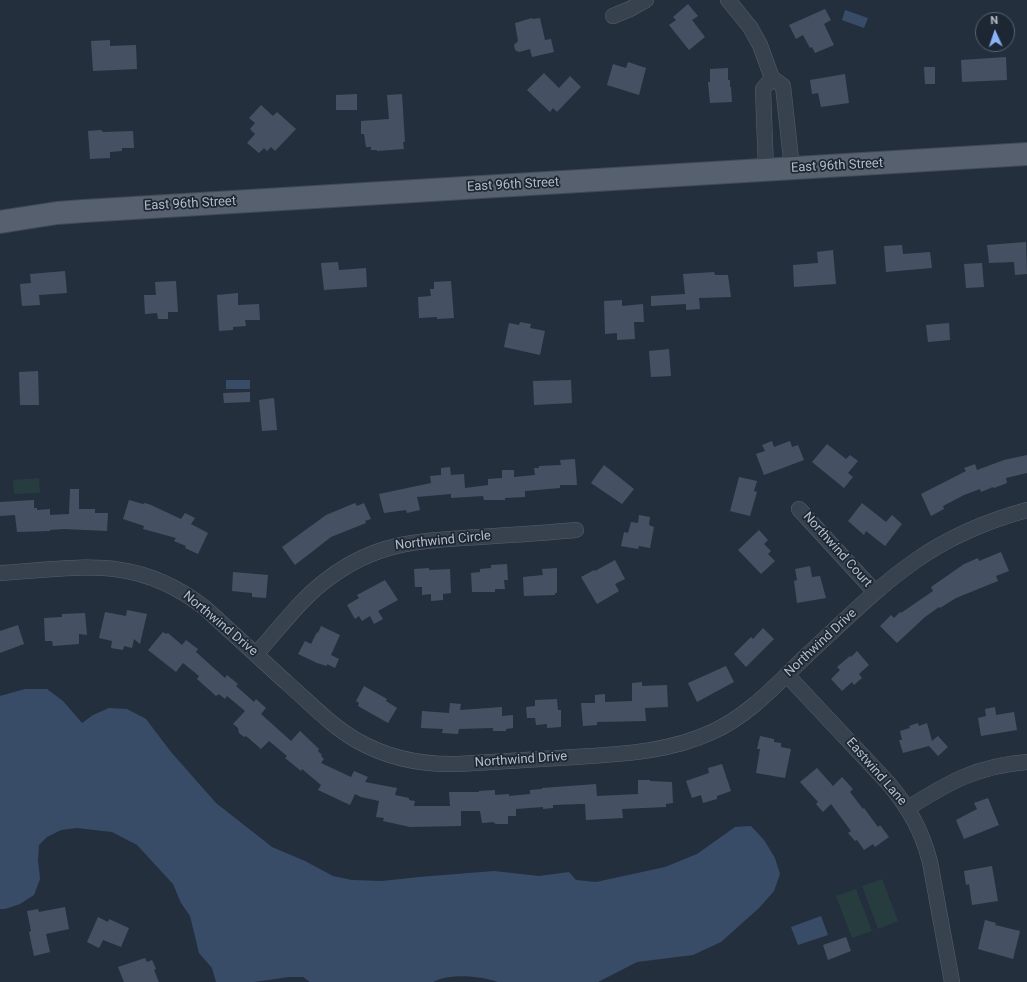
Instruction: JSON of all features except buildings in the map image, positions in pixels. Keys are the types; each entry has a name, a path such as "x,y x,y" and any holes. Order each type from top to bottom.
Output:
{"main road":[{"name":"East 96th Street","path":"0,222 57,213 84,211 1027,154"}],"street":[{"path":"613,16 646,0"},
{"path":"728,0 750,27 758,42 772,78 783,86 792,168"},
{"path":"766,170 764,89 772,78"},
{"name":"Northwind Court","path":"799,509 875,592"},
{"name":"Northwind Drive","path":"0,573 100,567 118,569 159,580 185,594 204,608 331,722 355,740 382,753 399,758 440,765 636,753 670,747 713,732 752,706 875,592 916,560 946,542 978,526 1027,510"},
{"name":"Northwind Circle","path":"256,654 304,601 329,578 363,557 380,550 391,546 422,541 576,530"},
{"name":"Eastwind Lane","path":"787,674 890,785 908,808 919,828 929,857 952,982"},
{"path":"908,808 956,780 989,768 1027,762"}],"green space":[{"path":"39,478 40,493 14,494 13,480"},
{"path":"882,879 898,921 878,929 862,886"},
{"path":"856,889 872,931 852,938 836,896"}],"water":[{"path":"845,10 868,18 864,28 842,20"},
{"path":"226,380 250,380 250,389 226,389"},
{"path":"25,689 47,689 63,701 82,723 93,715 109,708 127,709 146,719 171,752 216,803 272,847 305,861 333,876 352,880 382,881 494,871 539,876 569,872 576,880 596,882 665,867 697,854 735,827 751,826 764,840 775,858 780,874 774,891 759,908 721,942 693,955 637,962 598,982 498,982 483,978 457,976 440,979 433,982 310,982 303,977 289,977 254,982 216,982 212,968 199,953 190,916 181,903 173,884 137,845 112,832 77,828 61,830 47,837 39,845 38,860 40,879 34,895 20,904 5,909 0,909 0,696"},
{"path":"821,916 828,935 798,945 791,927"}]}
